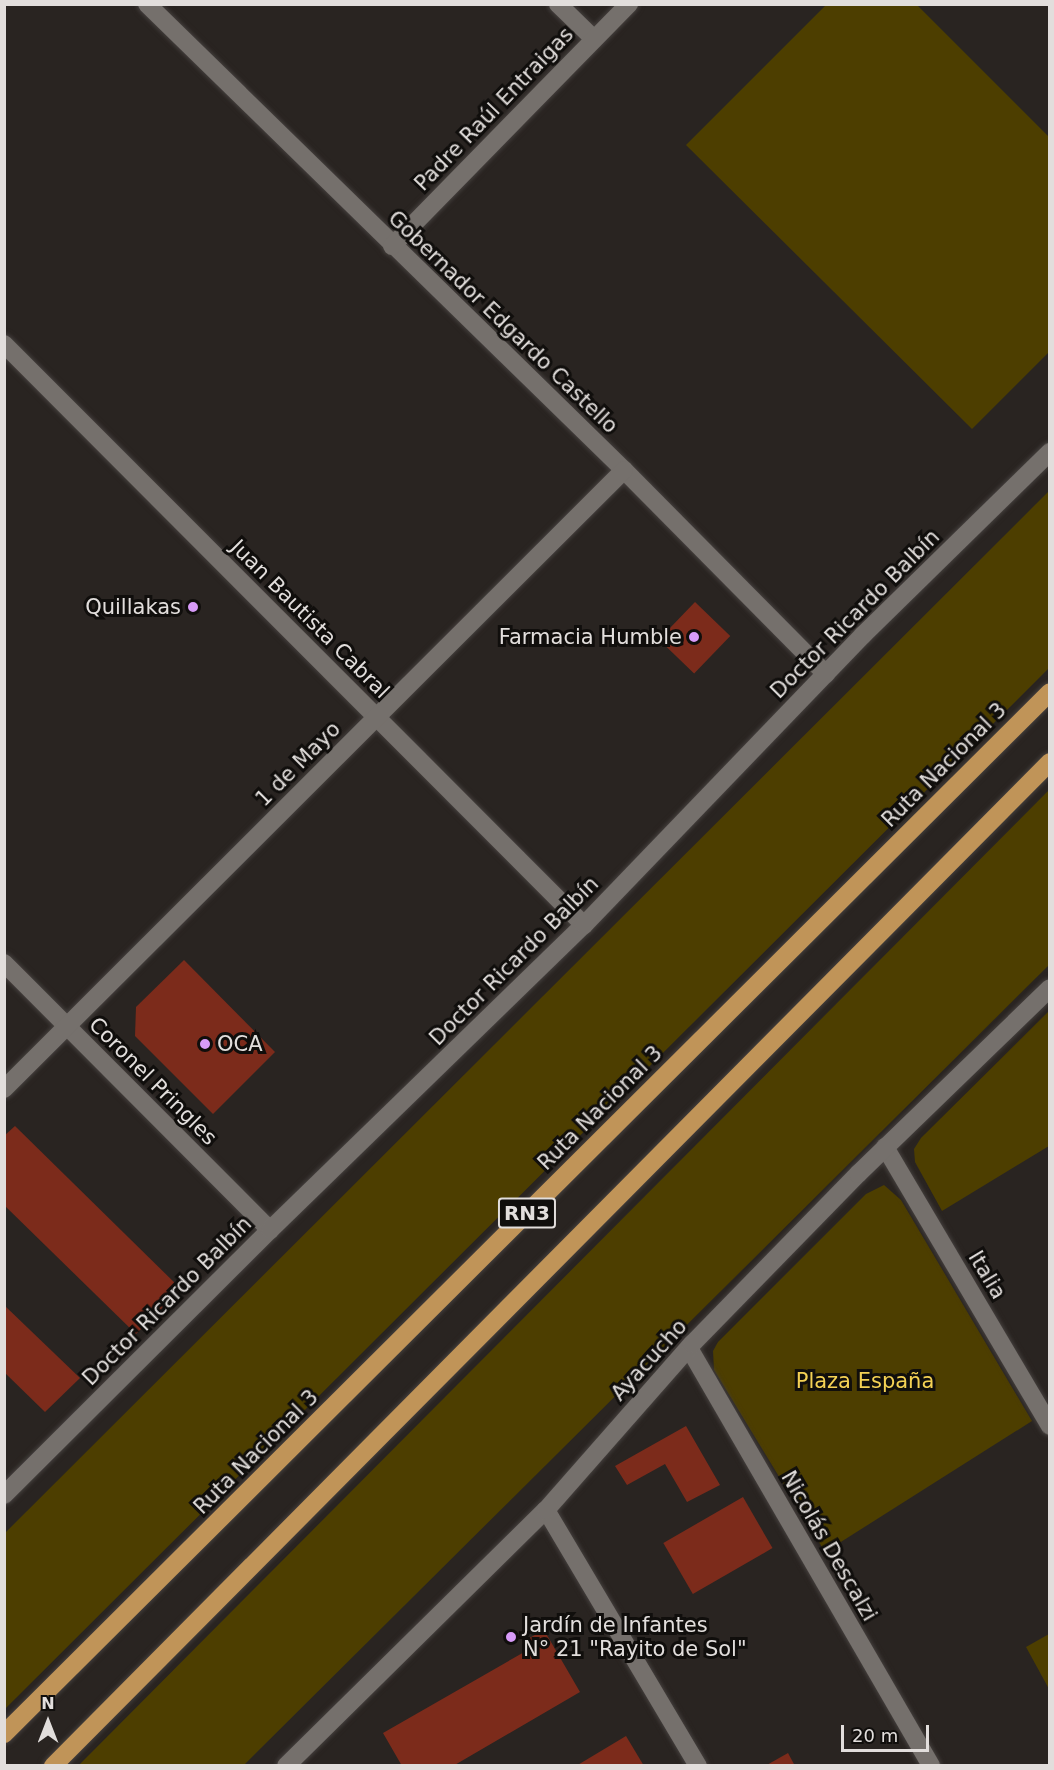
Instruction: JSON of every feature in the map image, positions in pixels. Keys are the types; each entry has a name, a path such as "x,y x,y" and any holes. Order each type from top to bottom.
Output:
{"highway":[{"name":"Ruta Nacional 3","path":"4,1734 1050,692"},
{"name":"RN3","path":"53,1766 1050,762"}],"street":[{"name":"Gobernador Edgardo Castello","path":"147,4 392,246 624,470 826,674"},
{"path":"558,4 594,39"},
{"name":"Padre Raúl Entraigas","path":"392,246 629,4"},
{"name":"Juan Bautista Cabral","path":"4,344 584,925"},
{"name":"Doctor Ricardo Balbín","path":"4,1495 270,1230 584,925 826,674 1050,452"},
{"name":"1 de Mayo","path":"4,1089 624,470"},
{"name":"Coronel Pringles","path":"4,963 270,1230"},
{"name":"Ayacucho","path":"286,1766 546,1510 688,1348 885,1147 1050,988"},
{"name":"Italia","path":"885,1147 1050,1426"},
{"name":"Nicolás Descalzi","path":"688,1348 931,1766"},
{"path":"546,1510 698,1766"}],"green space":[{"path":"826,5 917,5 1049,137 1049,352 972,429 686,145"},
{"path":"1049,491 1049,668 5,1709 5,1533"},
{"path":"1049,790 1049,965 244,1765 79,1765"},
{"path":"1049,1011 1049,1146 942,1211 915,1162 914,1149 921,1138"},
{"name":"Plaza España","path":"884,1185 901,1200 1032,1421 825,1552 714,1370 713,1351 718,1342 866,1194"},
{"path":"1049,1634 1049,1689 1026,1647"}],"building":[{"name":"Farmacia Humble","path":"695,602 730,636 694,673 659,639"},
{"name":"OCA","path":"184,960 275,1052 213,1114 135,1036 136,1007"},
{"path":"15,1126 181,1289 136,1334 4,1205 4,1136"},
{"path":"4,1305 80,1378 45,1412 4,1372"},
{"path":"686,1426 720,1485 687,1502 665,1464 627,1485 615,1466"},
{"path":"743,1497 773,1548 693,1594 663,1543"},
{"name":"Jardín de Infantes N° 21 \"Rayito de Sol\"","path":"544,1630 580,1692 453,1766 402,1766 383,1733 526,1651 522,1642"},
{"path":"626,1736 644,1766 576,1766"},
{"path":"788,1753 795,1766 765,1766"}],"place":[{"name":"Quillakas","path":"193,607"},
{"name":"Farmacia Humble","path":"694,637"},
{"name":"OCA","path":"205,1044"},
{"name":"Jardín de Infantes N° 21 \"Rayito de Sol\"","path":"511,1637"}]}
